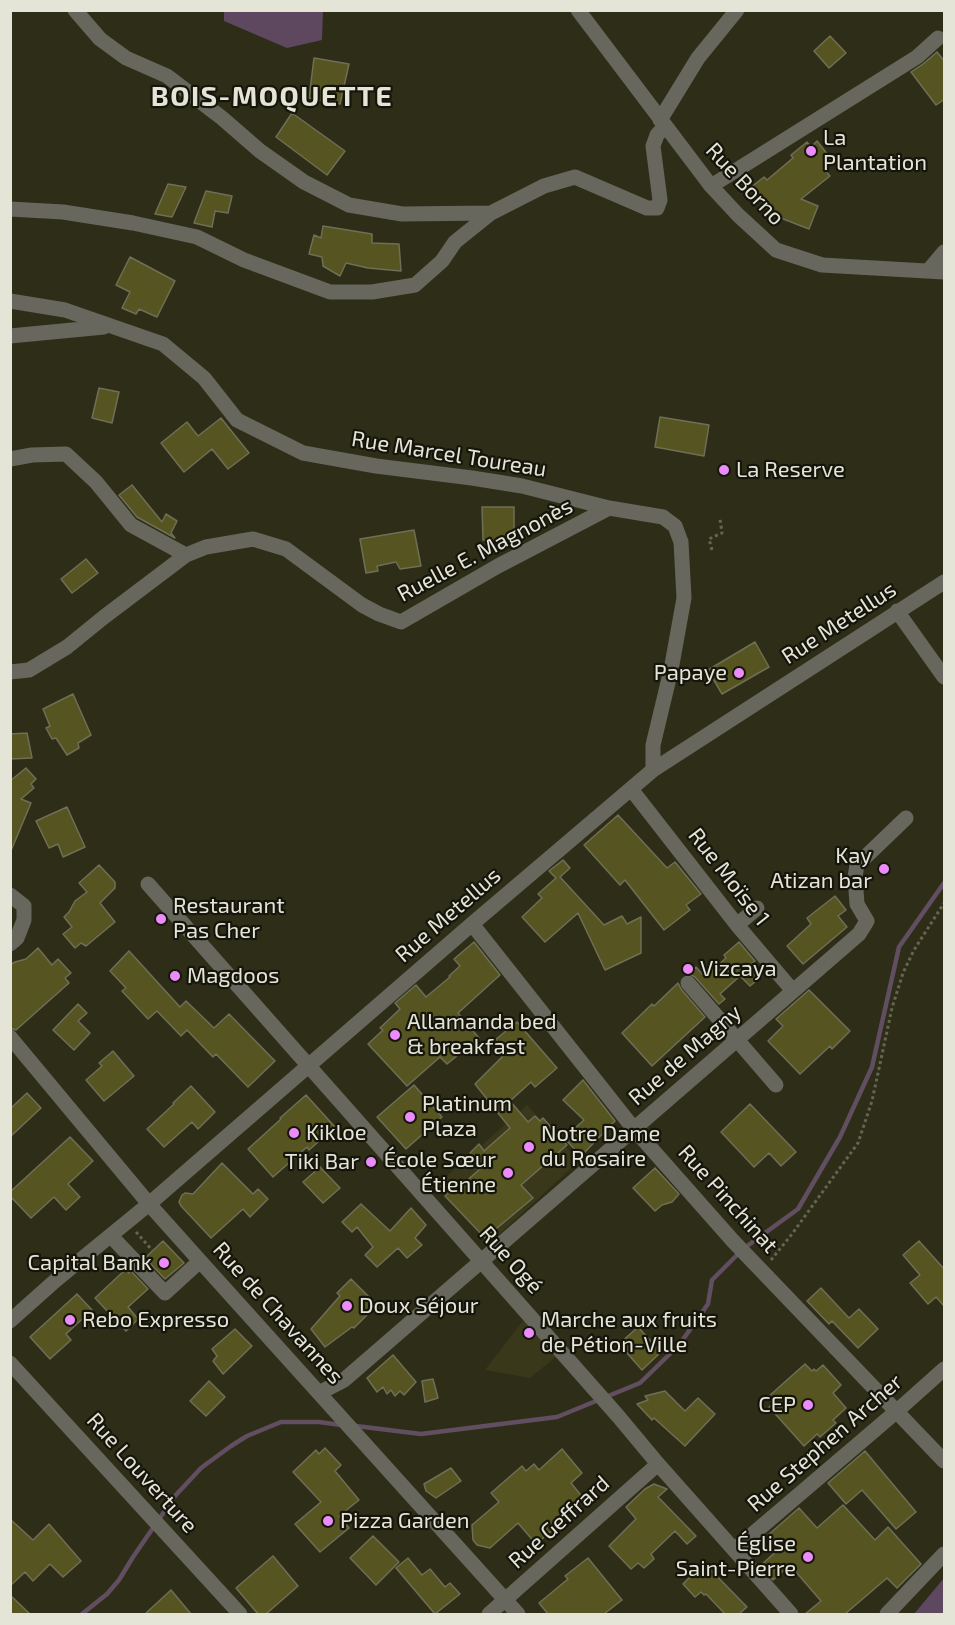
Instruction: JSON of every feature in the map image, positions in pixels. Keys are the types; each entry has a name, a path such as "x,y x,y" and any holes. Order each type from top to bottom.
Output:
{"street":[{"path":"75,10 100,39 126,58 167,76 222,118 260,151 304,182 349,205 402,214 491,213"},
{"name":"Rue Borno","path":"578,10 711,186 776,250 822,265 945,272"},
{"path":"10,209 63,212 133,223 197,237 244,260 330,292 372,292 415,285 442,261 456,242 491,213 544,186 575,177 647,208 657,208 660,200 653,146 657,135 698,58 737,10"},
{"path":"711,186 917,57 938,38"},
{"path":"928,271 945,252"},
{"name":"Rue Marcel Toureau","path":"10,301 65,310 163,344 204,378 237,420 303,453 376,466 522,486 609,508 663,517 675,526 681,542 684,598 671,670 653,745 653,770"},
{"path":"10,336 110,326"},
{"path":"10,459 32,455 66,454 96,482 131,525 186,555"},
{"name":"Ruelle E. Magnonès","path":"10,672 29,670 67,647 186,555 206,547 254,539 286,549 362,606 401,621 498,566 609,508"},
{"name":"Rue Metellus","path":"10,1321 56,1280 150,1204 308,1065 653,770 945,582"},
{"path":"897,611 945,676"},
{"name":"Rue Moïse 1","path":"631,789 737,925 793,991"},
{"name":"Rue de Magny","path":"320,1393 344,1380 859,934 867,921 857,904 855,877 857,865 906,818"},
{"name":"Rue Ogé","path":"147,884 791,1614"},
{"path":"10,895 24,906 24,920 17,938 10,944"},
{"path":"737,925 757,908"},
{"name":"Rue Pinchinat","path":"472,924 634,1129 758,1267 945,1461"},
{"path":"688,983 776,1085"},
{"name":"Rue de Chavannes","path":"10,1037 200,1261 518,1614"},
{"path":"111,1236 165,1293 200,1261"},
{"name":"Rue Louverture","path":"10,1363 240,1614"},
{"name":"Rue Stephen Archer","path":"734,1550 945,1369"},
{"name":"Rue Geffrard","path":"489,1614 658,1464"},
{"path":"887,1614 945,1554"}],"path":[{"path":"712,550 709,538 722,533 720,519"},
{"path":"758,1267 792,1234 858,1143 872,1101 892,1008 903,973 914,950 945,903"},
{"path":"127,1223 153,1251"}],"shaded area":[{"path":"224,11 323,11 322,40 287,48 224,21"},
{"name":"École Sœur Étienne","path":"527,1105 579,1161 491,1242 437,1185"},
{"name":"Marche aux fruits de Pétion-Ville","path":"528,1314 562,1352 530,1378 485,1370"},
{"path":"944,1578 944,1614 914,1614"}],"building":[{"path":"830,36 846,53 829,68 814,51"},
{"path":"937,52 945,62 945,99 936,105 911,72"},
{"path":"314,58 349,64 340,104 309,98"},
{"path":"292,113 345,151 327,175 276,137"},
{"path":"817,141 832,160 823,168 830,176 801,199 818,206 809,229 773,215 750,188 764,177 767,180 793,158 791,155 807,142 811,147"},
{"path":"168,184 186,187 172,217 155,214"},
{"path":"206,191 232,196 228,213 215,211 212,227 194,223"},
{"path":"323,226 372,234 372,243 399,244 401,271 346,263 340,276 323,266 322,257 309,254 314,235 321,238"},
{"path":"130,257 175,281 157,317 139,309 136,314 122,308 130,292 116,285"},
{"path":"99,388 119,392 112,423 92,418"},
{"path":"660,417 709,425 704,456 655,447"},
{"path":"221,418 249,453 228,469 212,449 184,472 161,443 187,422 198,436"},
{"path":"132,485 162,522 166,514 177,521 171,533 175,538 137,517 119,495"},
{"path":"482,507 514,507 514,540 483,540"},
{"path":"414,530 421,566 400,569 396,562 377,566 378,571 366,573 360,539"},
{"path":"86,559 98,573 72,593 61,579"},
{"path":"755,642 769,667 722,694 708,670"},
{"path":"73,694 91,735 78,743 79,748 67,755 56,738 52,739 46,728 50,726 43,709"},
{"path":"27,733 32,758 10,759 10,734"},
{"path":"26,768 36,779 31,784 34,788 21,799 31,803 10,853 10,781"},
{"path":"67,807 85,847 63,857 58,844 49,848 36,821"},
{"path":"618,815 667,868 675,862 701,894 686,905 690,910 664,930 625,880 620,885 584,845"},
{"path":"563,860 570,868 560,877 604,925 622,916 627,924 641,917 641,953 605,970 578,913 545,942 522,917 542,898 538,894 556,878 549,871"},
{"path":"99,865 115,882 115,888 100,903 115,922 86,946 81,943 75,948 63,934 72,927 64,917 75,901 87,892 79,883"},
{"path":"835,896 846,910 838,916 847,927 803,964 787,946 811,924 807,918"},
{"path":"474,942 500,975 458,1013 479,1038 447,1064 440,1057 407,1086 368,1044 383,1030 380,1028 400,1009 395,1003 416,985 426,997 460,966 454,959"},
{"path":"739,942 755,961 751,964 762,976 750,986 740,976 720,994 725,999 719,1004 695,977 689,974 696,967 705,977 726,958 724,955"},
{"path":"38,948 52,965 58,959 71,973 65,978 69,983 16,1030 10,1028 10,965 26,959"},
{"path":"129,951 180,1007 186,1001 214,1028 229,1014 275,1061 248,1087 216,1054 213,1057 187,1030 181,1036 157,1011 148,1019 122,991 126,988 110,971"},
{"path":"678,983 705,1017 652,1066 622,1033"},
{"path":"809,990 850,1031 832,1049 830,1046 800,1074 768,1041 783,1026 776,1019"},
{"path":"78,1004 87,1013 78,1021 90,1033 74,1050 53,1030"},
{"name":"École Sœur Étienne","path":"517,1022 557,1068 535,1087 531,1082 510,1101 528,1122 535,1116 540,1121 543,1118 567,1145 521,1185 533,1198 485,1238 445,1196 456,1185 461,1186 482,1167 470,1153 479,1144 484,1151 510,1128 475,1084 506,1053 495,1040"},
{"path":"113,1051 134,1076 104,1101 86,1080 102,1066 99,1063"},
{"path":"583,1080 615,1121 581,1156 564,1138 584,1120 563,1100"},
{"name":"Platinum Plaza","path":"414,1085 442,1117 406,1149 377,1117"},
{"path":"191,1086 215,1112 198,1129 192,1122 164,1147 147,1129"},
{"path":"27,1093 41,1108 10,1137 10,1109"},
{"path":"306,1095 335,1127 309,1150 307,1147 273,1177 248,1149"},
{"path":"750,1104 796,1152 781,1166 769,1153 754,1167 721,1132"},
{"path":"70,1137 93,1161 68,1184 80,1197 66,1210 54,1197 31,1218 10,1196 10,1192"},
{"path":"222,1163 253,1194 258,1189 268,1199 250,1217 243,1209 211,1238 179,1202 185,1193 193,1194"},
{"path":"320,1167 340,1188 323,1203 303,1182"},
{"path":"655,1168 679,1194 672,1202 662,1205 655,1211 633,1188"},
{"path":"361,1204 390,1231 411,1208 426,1225 415,1238 422,1245 407,1258 398,1248 377,1267 365,1255 373,1247 357,1227 352,1232 342,1222"},
{"path":"163,1241 184,1263 165,1279 145,1258"},
{"path":"919,1241 945,1270 945,1307 936,1297 928,1304 910,1283 920,1275 903,1255"},
{"path":"126,1269 129,1273 131,1271 148,1289 128,1307 138,1319 126,1331 95,1298"},
{"path":"351,1279 377,1305 354,1328 352,1327 325,1347 311,1329 340,1296 337,1293"},
{"path":"821,1288 849,1318 859,1309 878,1329 858,1348 832,1321 829,1324 807,1301"},
{"path":"77,1294 92,1310 66,1334 71,1340 50,1359 30,1337"},
{"path":"638,1327 661,1352 642,1370 619,1344"},
{"path":"235,1329 252,1346 223,1374 213,1361 217,1356 212,1349"},
{"path":"393,1355 416,1382 404,1395 400,1391 395,1396 391,1390 387,1394 383,1387 377,1392 367,1378"},
{"name":"CEP","path":"805,1364 812,1371 814,1369 816,1371 823,1365 841,1385 833,1393 846,1408 833,1420 836,1423 820,1437 817,1434 804,1446 769,1407 773,1404 768,1397"},
{"path":"433,1379 438,1398 425,1402 422,1381"},
{"path":"209,1381 225,1397 206,1416 190,1401"},
{"path":"665,1391 685,1411 698,1398 715,1414 685,1446 654,1418 652,1420 637,1404 648,1400 645,1396"},
{"path":"325,1448 341,1465 335,1471 359,1500 339,1516 349,1528 320,1552 295,1524 321,1502 293,1472 316,1450 319,1454"},
{"path":"562,1449 582,1473 571,1483 584,1499 566,1515 568,1517 536,1544 518,1523 490,1548 477,1545 473,1540 472,1525 499,1502 491,1493 522,1466 526,1471 534,1464 539,1470"},
{"path":"865,1451 916,1512 896,1529 862,1490 846,1504 828,1483"},
{"path":"451,1468 461,1481 436,1498 426,1491 424,1484"},
{"path":"654,1484 667,1489 658,1497 696,1536 687,1544 675,1531 651,1554 654,1559 644,1568 638,1563 631,1569 609,1546 636,1519 626,1507 645,1489"},
{"name":"Église Saint-Pierre","path":"843,1505 875,1540 888,1527 921,1564 897,1588 887,1578 845,1614 805,1614 821,1601 790,1565 773,1580 761,1565 779,1549 767,1536 799,1508 817,1528"},
{"path":"10,1519 33,1540 49,1524 81,1561 63,1577 50,1564 33,1581 25,1572 10,1586"},
{"path":"373,1536 399,1562 376,1585 350,1558"},
{"path":"273,1556 298,1586 266,1614 258,1614 236,1588"},
{"path":"408,1558 422,1575 430,1569 445,1587 450,1583 460,1594 435,1614 396,1568"},
{"path":"588,1558 622,1600 604,1614 548,1614 539,1603 568,1579 565,1576"},
{"path":"704,1563 747,1607 739,1614 725,1614 706,1594 701,1592 695,1597 683,1584"},
{"path":"171,1590 191,1614 145,1614"},
{"path":"10,1595 30,1614 10,1614"}],"waterway":[{"path":"356,1426 421,1434 557,1417 640,1383 679,1345 708,1304 712,1280 743,1249 798,1209 840,1137 872,1067 899,947 944,883"},
{"path":"82,1614 107,1594 119,1580 175,1496 201,1468 231,1446 247,1436 281,1422 319,1422 341,1425"}],"place":[{"name":"La Plantation","path":"811,151"},
{"name":"La Reserve","path":"724,470"},
{"name":"Papaye","path":"739,673"},
{"name":"Kay Atizan bar","path":"884,869"},
{"name":"Restaurant Pas Cher","path":"161,919"},
{"name":"Vizcaya","path":"688,969"},
{"name":"Magdoos","path":"175,976"},
{"name":"Allamanda bed & breakfast","path":"395,1035"},
{"name":"Platinum Plaza","path":"410,1117"},
{"name":"Kikloe","path":"294,1133"},
{"name":"Notre Dame du Rosaire","path":"529,1147"},
{"name":"Tiki Bar","path":"371,1162"},
{"name":"École Sœur Étienne","path":"508,1173"},
{"name":"Capital Bank","path":"164,1263"},
{"name":"Doux Séjour","path":"347,1306"},
{"name":"Rebo Expresso","path":"70,1320"},
{"name":"Marche aux fruits de Pétion-Ville","path":"529,1333"},
{"name":"CEP","path":"808,1405"},
{"name":"Pizza Garden","path":"328,1521"},
{"name":"Église Saint-Pierre","path":"808,1557"}],"district":[{"name":"BOIS-MOQUETTE","path":"272,97"}]}
